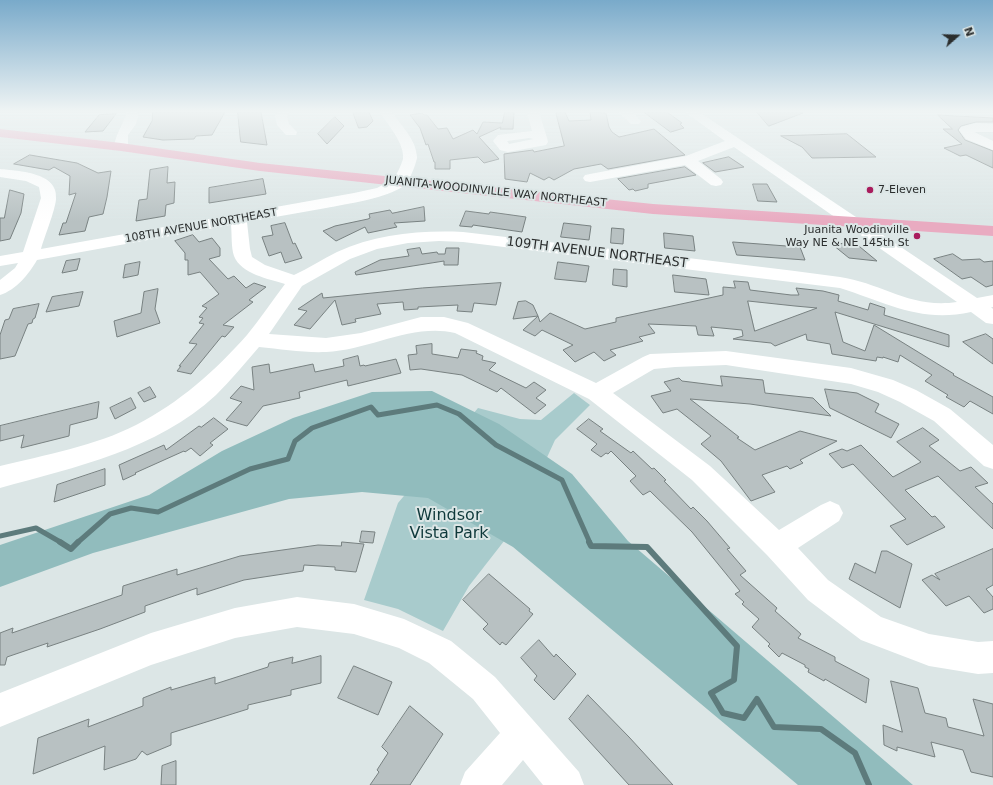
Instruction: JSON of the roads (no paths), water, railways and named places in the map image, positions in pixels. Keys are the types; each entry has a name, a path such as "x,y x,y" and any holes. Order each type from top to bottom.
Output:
{"main road":[{"name":"JUANITA-WOODINVILLE WAY NORTHEAST","path":"132,149 260,167 653,209 852,221 993,232"}],"street":[{"path":"400,182 410,157 408,149"},
{"path":"590,178 688,160 719,149"},
{"path":"744,149 993,318"},
{"path":"688,160 716,182"},
{"path":"0,173 31,178 43,183 48,189 48,198 30,256 22,271 0,289"},
{"name":"108TH AVENUE NORTHEAST","path":"0,261 354,198 382,191 400,182"},
{"path":"239,219 243,258 258,268 296,282"},
{"name":"109TH AVENUE NORTHEAST","path":"0,477 94,452 144,432 177,412 208,389 254,340 296,282 344,255 373,245 408,238 439,236 463,237 842,282 867,290 901,304 939,310 993,301"},
{"path":"254,340 326,345 361,340 421,324 444,324 461,328 597,393 701,473 777,546 818,590 872,629 929,650 978,658 993,657"},
{"path":"597,393 650,362 726,358 851,376 885,386 908,396 942,415 993,459"},
{"path":"777,546 830,513"},
{"path":"0,710 152,649 235,623 297,612 354,619 404,634 440,652 484,688 522,735 566,785"},
{"path":"478,785 522,735"}],"waterway":[{"path":"77,543 110,514 131,508 158,512 250,469 288,459 295,441 312,428 371,407 378,415 437,405 459,414 496,445 562,480 590,543"},
{"path":"0,536 36,528 62,543"},
{"path":"60,542 71,549 77,543"},
{"path":"589,542 591,546 647,547 737,646 734,680 711,693 723,713 744,718 757,699 774,727 821,729 855,753 869,785"}],"place":[{"name":"7-Eleven","path":"870,190"},
{"name":"Juanita Woodinville Way NE & NE 145th St","path":"917,236"}],"park label":[{"name":"Windsor Vista Park","path":"449,525"}]}
